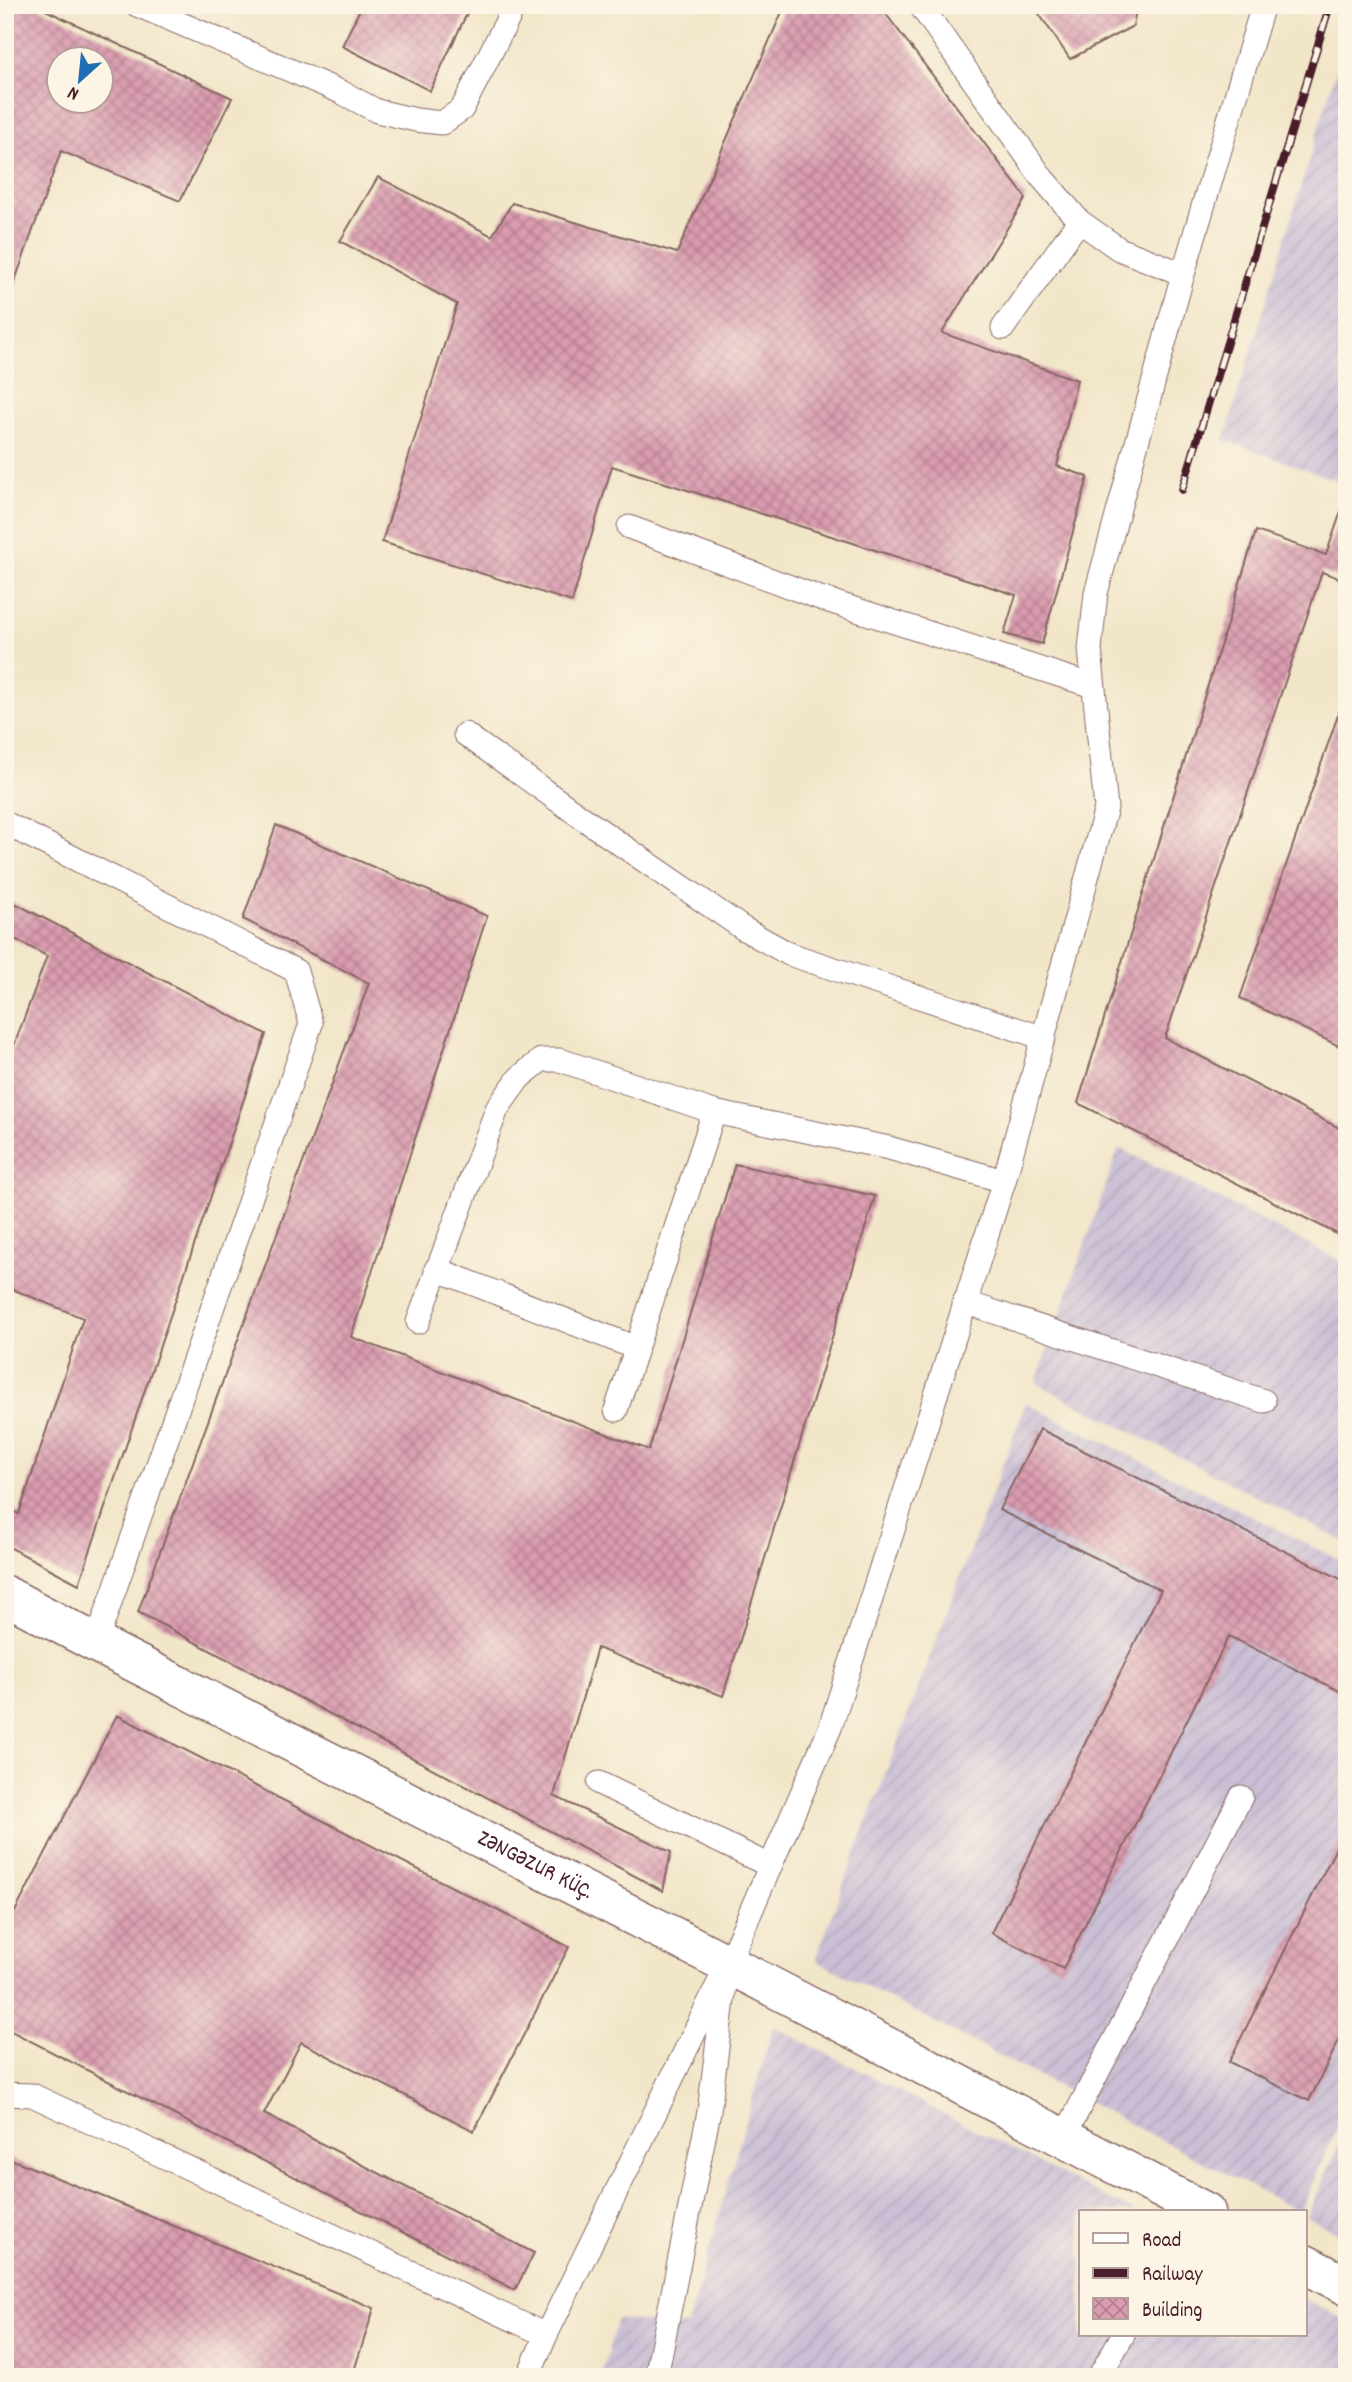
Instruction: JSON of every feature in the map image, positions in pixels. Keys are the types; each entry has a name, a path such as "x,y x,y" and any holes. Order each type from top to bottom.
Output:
{"street":[{"name":"ZƏNGƏZUR KÜÇ.","path":"5,1595 728,1964 1202,2210"},
{"path":"1306,2265 1347,2286"}],"lane":[{"path":"137,5 341,92 377,111 442,123 462,109 515,5"},
{"path":"920,5 1043,179 1079,221 1119,248 1183,274"},
{"path":"528,2377 546,2334 728,1964 830,1728 1004,1181 1106,808 1090,649 1096,593 1183,274 1263,5"},
{"path":"1003,328 1079,221"},
{"path":"629,527 820,598 1093,686"},
{"path":"465,734 711,906 789,954 1044,1038"},
{"path":"5,823 296,971 311,1024 96,1643"},
{"path":"418,1322 497,1109 519,1078 541,1059 560,1060 715,1112 889,1148 1004,1181"},
{"path":"616,1410 715,1112"},
{"path":"436,1269 636,1348"},
{"path":"964,1302 1264,1401"},
{"path":"599,1783 770,1866"},
{"path":"1064,2137 1241,1797"},
{"path":"656,2377 709,2112 728,1964"},
{"path":"5,2094 32,2095 546,2334"},
{"path":"1099,2377 1122,2336"}],"shaded area":[{"path":"1347,35 1347,484 1224,440"},
{"path":"1119,1148 1347,1264 1347,1543 1036,1383"},
{"path":"1026,1403 1347,1564 1347,2105 1301,2210 1296,2210 815,1960"},
{"path":"773,2026 1131,2210 1079,2210 1079,2336 1306,2336 1306,2300 1347,2321 1347,2377 601,2377 617,2319 687,2326"},
{"path":"1347,2126 1347,2238 1307,2217"}],"building":[{"path":"5,5 35,5 232,98 180,201 61,151 6,306"},
{"path":"212,5 236,5 225,11"},
{"path":"362,5 471,5 430,91 342,46"},
{"path":"785,5 879,5 1026,198 942,333 1077,380 1057,466 1088,477 1042,644 1004,634 1016,595 612,466 572,602 382,542 457,304 340,241 378,177 492,236 512,203 677,253"},
{"path":"1033,5 1137,5 1133,26 1070,59"},
{"path":"1346,497 1347,581 1322,572 1165,1038 1347,1132 1347,1239 1078,1103 1256,531 1326,555"},
{"path":"1347,692 1347,1050 1240,998"},
{"path":"276,825 487,916 351,1337 649,1450 735,1164 875,1196 723,1696 597,1648 554,1796 671,1852 663,1891 138,1612 369,983 243,919"},
{"path":"5,898 266,1034 79,1584 5,1545 5,1507 19,1514 83,1318 5,1286 5,1070 47,956 5,934"},
{"path":"1040,1429 1347,1582 1347,1695 1229,1636 1063,1969 991,1933 1161,1590 999,1510"},
{"path":"117,1715 569,1947 474,2131 301,2042 264,2114 534,2253 515,2290 5,2028 5,1931"},
{"path":"1347,1826 1347,2024 1309,2101 1229,2062"},
{"path":"6,2157 374,2308 352,2377 5,2377"}],"railway":[{"path":"1182,490 1330,5"}]}
